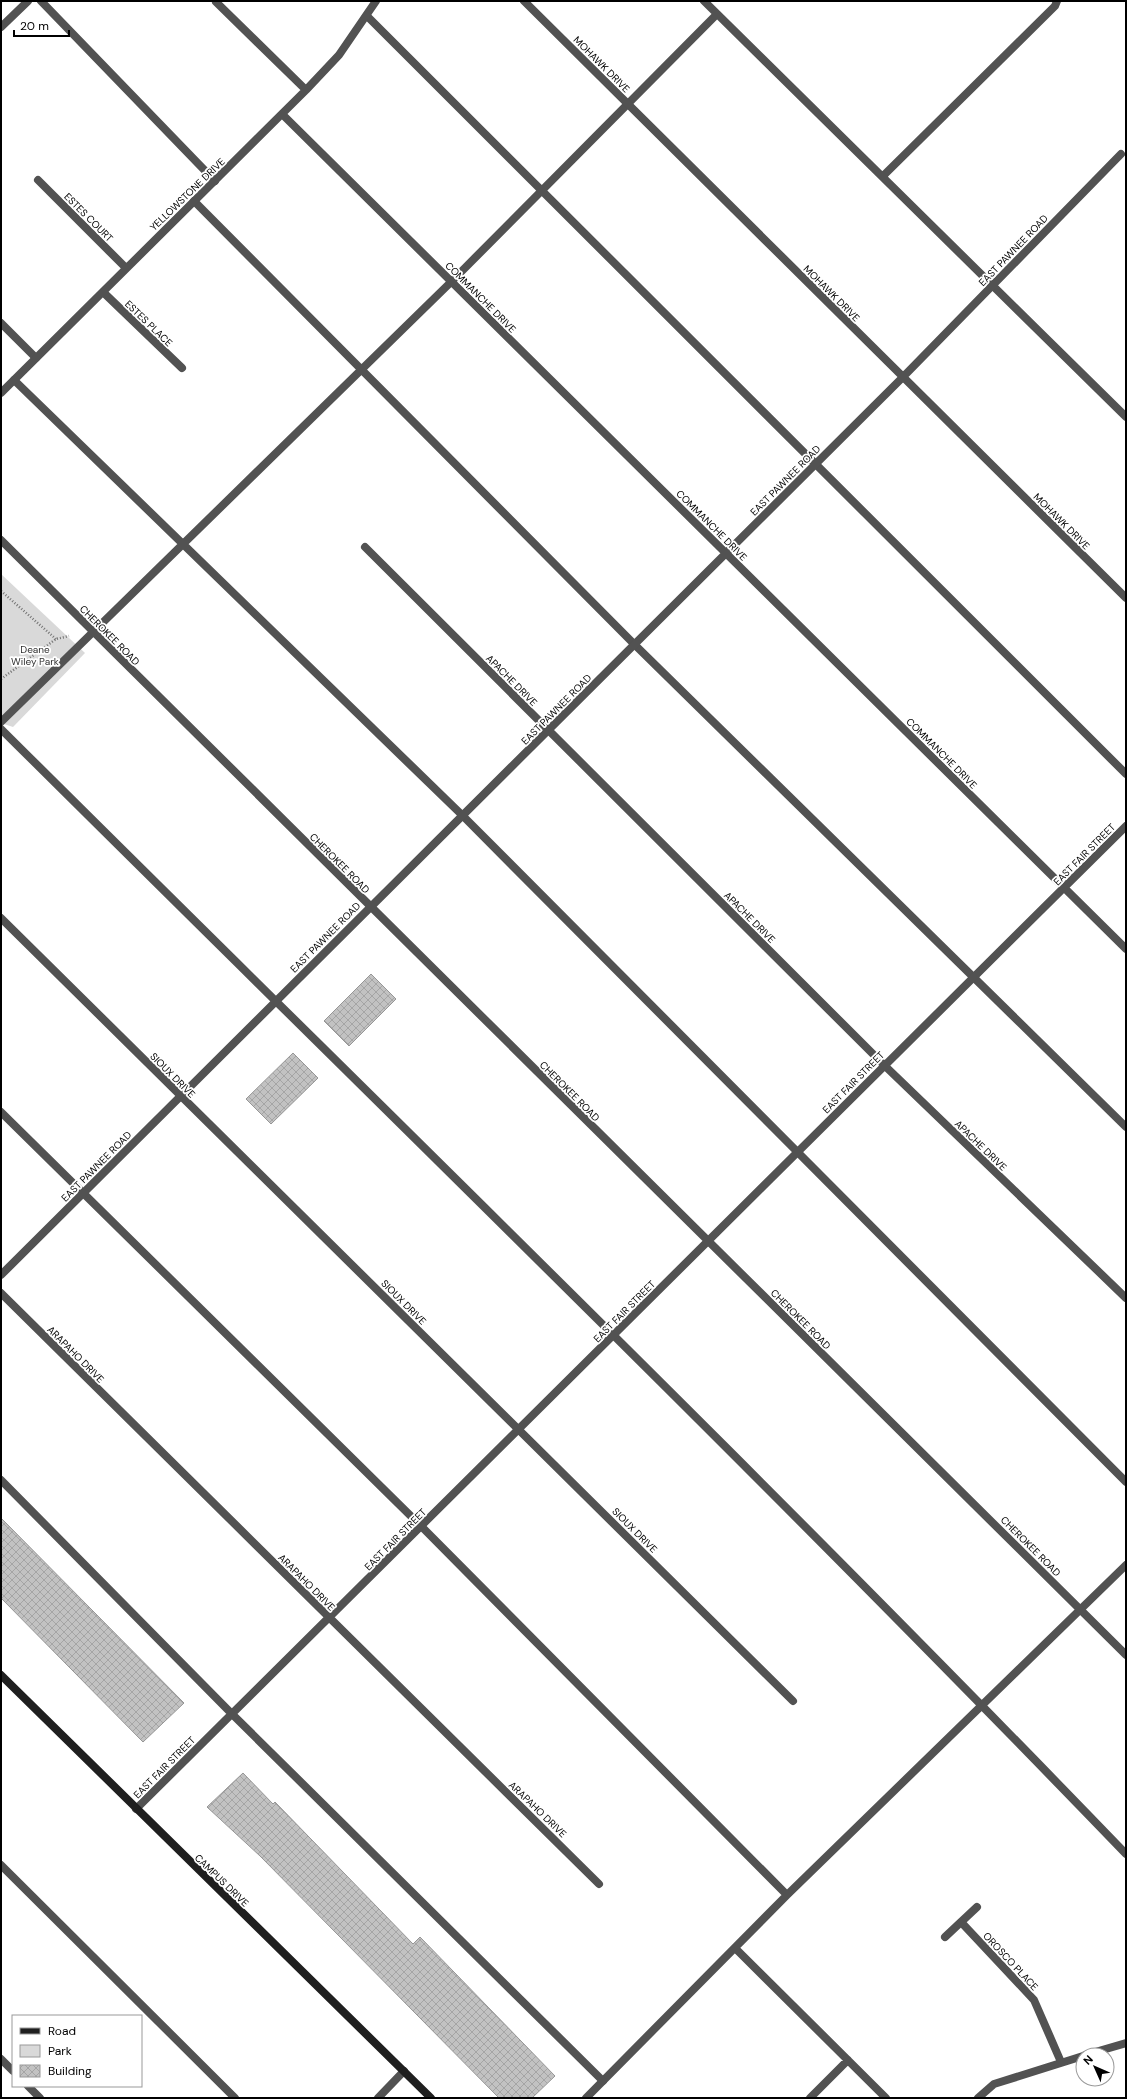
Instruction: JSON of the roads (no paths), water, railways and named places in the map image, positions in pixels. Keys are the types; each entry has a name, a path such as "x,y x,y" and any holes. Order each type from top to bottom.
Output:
{"main road":[{"name":"CAMPUS DRIVE","path":"1,1675 430,2098"}],"street":[{"path":"1,27 28,1"},
{"path":"41,1 215,182"},
{"name":"YELLOWSTONE DRIVE","path":"1,392 283,115 338,55 376,1"},
{"name":"MOHAWK DRIVE","path":"524,1 1126,598"},
{"path":"704,1 994,284 1126,417"},
{"path":"882,176 1055,6 1057,1"},
{"path":"216,2 306,90"},
{"path":"1,722 451,282 717,14"},
{"path":"366,16 1126,774"},
{"name":"COMMANCHE DRIVE","path":"283,115 1126,949"},
{"name":"EAST PAWNEE ROAD","path":"1,1275 180,1095 903,377 1121,154"},
{"name":"ESTES COURT","path":"38,180 126,268"},
{"path":"194,201 634,644 1126,1127"},
{"name":"ESTES PLACE","path":"103,292 182,368"},
{"path":"1,323 36,358"},
{"path":"14,380 462,815 1126,1482"},
{"name":"CHEROKEE ROAD","path":"1,540 1126,1655"},
{"name":"APACHE DRIVE","path":"365,547 884,1065 1126,1298"},
{"path":"1,729 614,1335 982,1705 1126,1854"},
{"name":"EAST FAIR STREET","path":"136,1809 520,1430 707,1241 1126,826"},
{"name":"SIOUX DRIVE","path":"1,918 793,1701"},
{"path":"1,1112 82,1194 422,1527 787,1894"},
{"name":"ARAPAHO DRIVE","path":"1,1293 329,1619 599,1884"},
{"path":"1,1480 232,1714 604,2081"},
{"path":"586,2098 787,1894 1126,1565"},
{"path":"1,1865 235,2098"},
{"path":"944,1937 977,1907"},
{"name":"OROSCO PLACE","path":"960,1922 1034,2000 1061,2062"},
{"path":"735,1948 886,2098"},
{"path":"1112,2047 1126,2043"},
{"path":"978,2098 994,2084 1075,2058"},
{"path":"1,2059 12,2070"},
{"path":"810,2098 848,2060"},
{"path":"378,2098 404,2071"},
{"path":"29,2087 40,2098"}],"park label":[{"name":"Deane Wiley Park","path":"35,654"}]}
